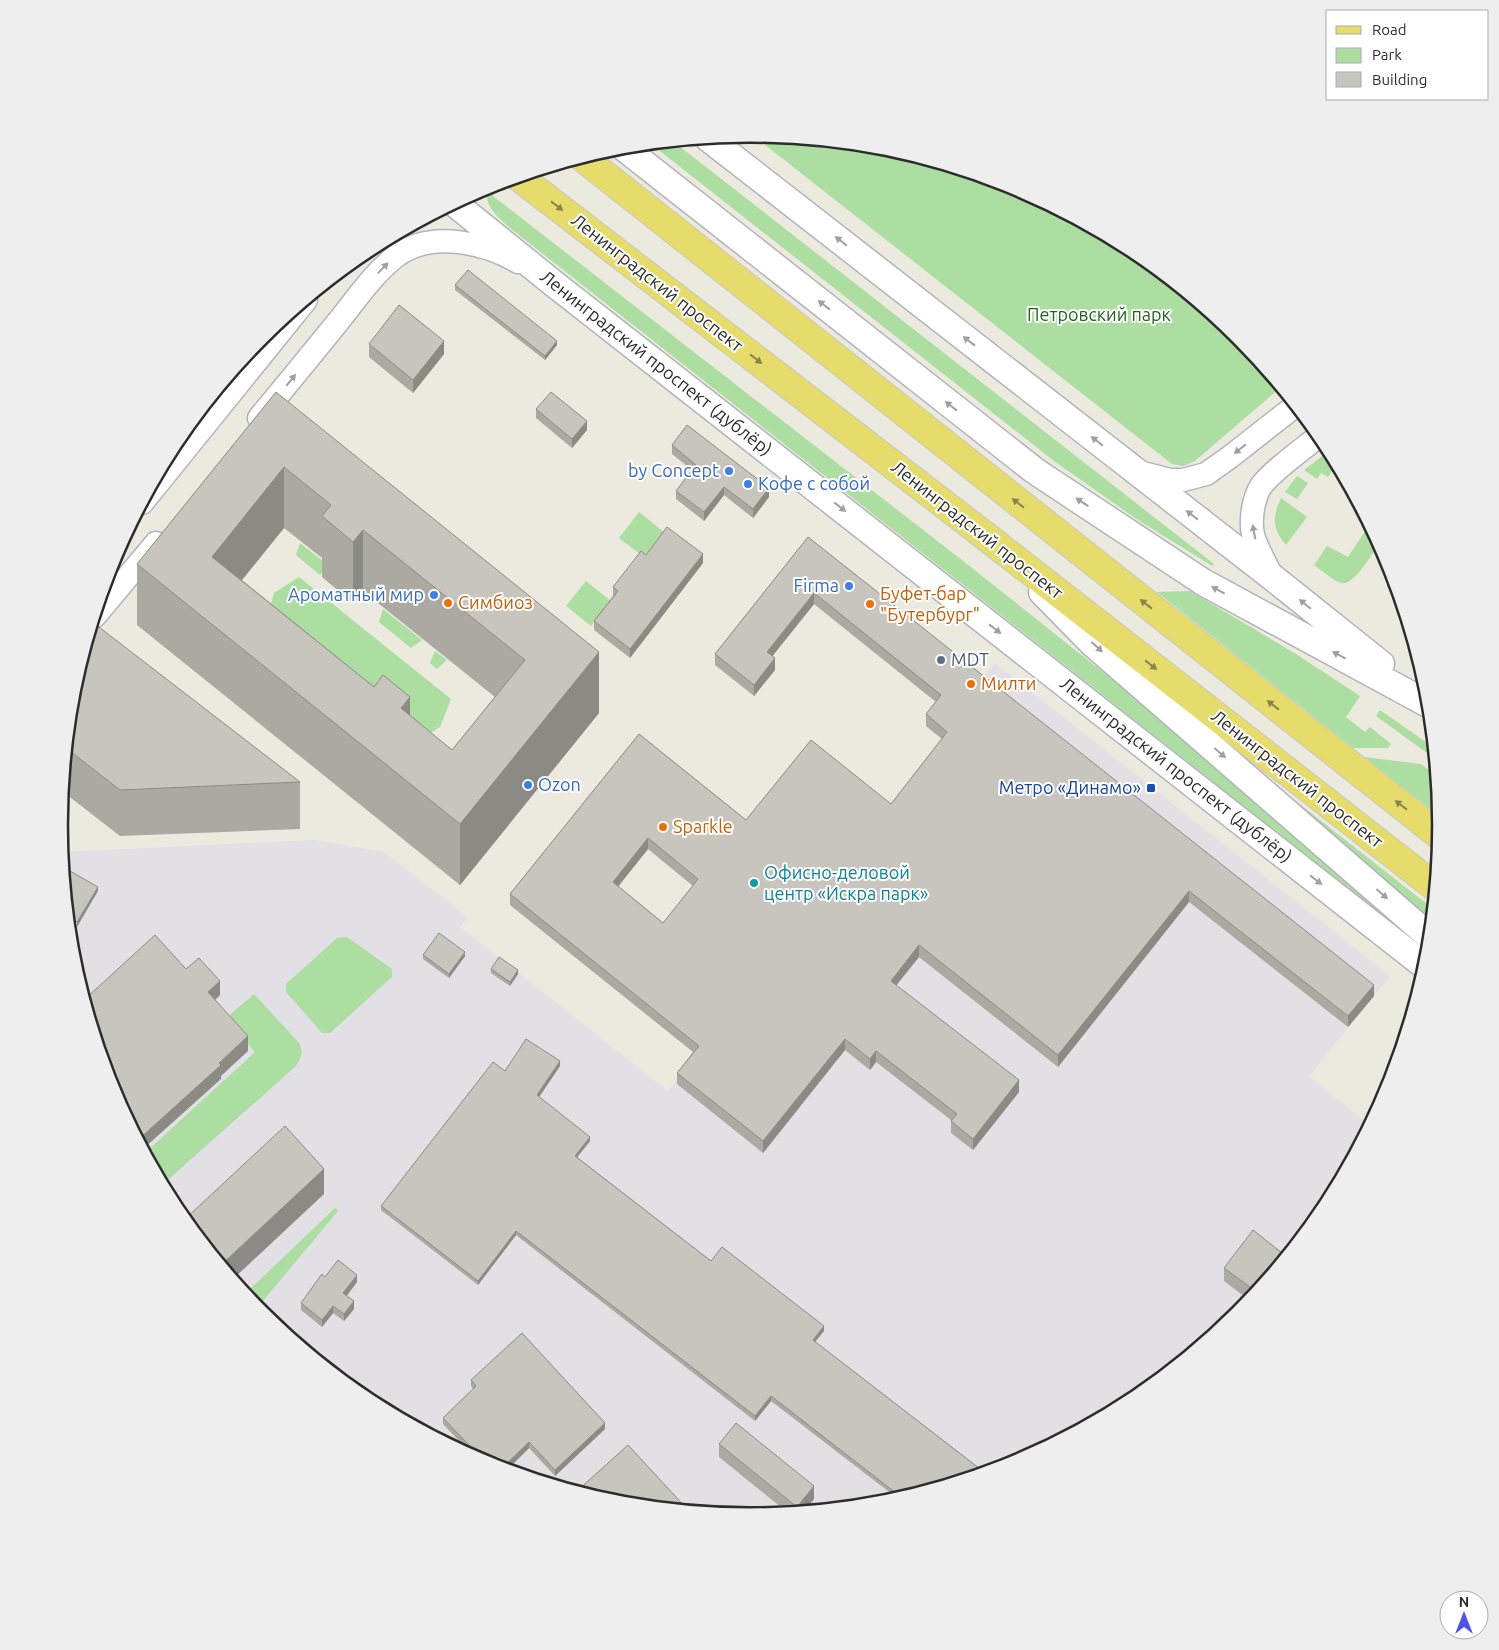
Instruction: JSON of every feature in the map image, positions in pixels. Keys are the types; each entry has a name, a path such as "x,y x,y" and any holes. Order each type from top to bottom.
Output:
{"main road":[{"path":"715,144 1272,577 1419,697"},
{"path":"631,154 1035,472 1203,582 1419,699"},
{"path":"589,162 1432,829"},
{"name":"Ленинградский проспект","path":"524,181 988,538 1429,882"},
{"path":"472,202 478,222"},
{"name":"Ленинградский проспект (дублёр)","path":"460,208 1418,960"},
{"path":"988,538 1092,643 1423,931"}],"street":[{"path":"245,435 386,265 410,249 438,242 473,245 516,260 554,283"},
{"path":"164,476 285,326"},
{"path":"1136,471 1170,480 1183,480 1206,474 1291,409"},
{"path":"1272,577 1254,535 1252,519 1255,503 1261,487 1267,480 1313,441"},
{"path":"105,605 168,528"}],"shaded area":[{"path":"995,663 1390,976 1309,1076 1364,1121 1317,1204 1291,1240 1232,1307 1165,1366 1090,1416 1051,1437 969,1471 926,1484 883,1494 794,1506 705,1506 660,1501 616,1494 530,1471 448,1437 408,1416 334,1366 300,1338 267,1307 208,1240 182,1204 138,1127 119,1086 91,1002 73,914 69,852 314,840 384,852 468,917 460,927 668,1091 945,742 954,715"}],"green space":[{"name":"Петровский парк","path":"763,143 794,144 883,156 969,179 1051,213 1090,234 1165,284 1232,343 1276,392 1195,461 1183,466 1172,464"},
{"path":"680,147 1214,564 1212,566 1135,518 1054,461 658,149"},
{"path":"496,192 493,196 967,564 1148,708 1414,940 510,228 492,210 487,196"},
{"path":"1323,456 1332,471 1328,477 1321,473 1317,479 1304,470"},
{"path":"1297,476 1308,483 1297,499 1285,492"},
{"path":"1281,498 1307,517 1286,545 1278,533 1275,523 1276,511"},
{"path":"639,512 664,532 644,557 619,538"},
{"path":"1365,531 1374,551 1362,569 1351,580 1341,583 1314,565 1327,546 1348,557"},
{"path":"300,543 328,565 320,575 296,555"},
{"path":"299,577 451,699 440,727 419,740 267,618 274,593"},
{"path":"586,581 611,601 591,626 566,606"},
{"path":"1190,591 1296,654 1360,696 1346,717 1365,732 1370,727 1391,744 1388,748 1353,748 1157,592"},
{"path":"383,609 422,640 411,648 379,622"},
{"path":"435,651 447,660 437,669 430,663"},
{"path":"1380,710 1427,743 1428,753 1376,716"},
{"path":"1364,757 1421,764 1429,770 1431,810"},
{"path":"1288,795 1427,904 1426,916 1285,798"},
{"path":"347,937 392,969 392,977 330,1033 322,1033 286,992 286,984 337,938"},
{"path":"254,994 300,1044 300,1059 295,1067 168,1180 150,1149 255,1052 225,1019"},
{"path":"335,1208 338,1211 262,1302 250,1289"}],"building":[{"path":"468,270 557,341 545,356 455,285"},
{"path":"399,305 444,341 413,380 369,344"},
{"path":"276,392 599,652 460,824 137,564","holes":["284,467 331,505 322,516 353,542 363,530 525,660 452,750 401,708 410,697 383,675 374,687 212,557"]},
{"path":"551,392 587,421 572,439 536,409"},
{"path":"687,425 769,488 753,509 724,487 704,512 676,491 696,465 672,445"},
{"path":"667,527 703,554 630,649 594,621 618,591 613,587 641,551 646,555"},
{"path":"808,537 1374,985 1348,1016 1189,891 1058,1055 919,945 891,981 1019,1080 973,1139 951,1121 957,1114 876,1051 870,1059 845,1039 763,1141 677,1073 699,1046 510,894 639,734 746,820 811,740 891,804 947,732 926,714 941,695 814,593 767,652 775,658 754,685 715,654","holes":["648,838 698,879 663,923 613,882"]},
{"path":"98,626 300,782 120,790 72,752 81,692"},
{"path":"69,870 98,887 75,924"},
{"path":"439,933 465,952 449,974 423,955"},
{"path":"155,935 186,969 199,958 220,981 208,992 248,1036 219,1063 221,1065 143,1136 119,1086 89,995"},
{"path":"499,957 518,970 510,982 491,969"},
{"path":"526,1039 560,1061 537,1095 590,1137 575,1156 711,1261 722,1247 824,1326 813,1340 978,1467 926,1484 894,1491 771,1396 755,1416 516,1231 478,1281 381,1206 493,1062 505,1071"},
{"path":"285,1126 324,1169 225,1261 190,1215"},
{"path":"1253,1230 1281,1252 1250,1287 1224,1268"},
{"path":"338,1260 357,1275 343,1293 354,1301 344,1314 333,1306 322,1320 301,1303 322,1274 325,1277"},
{"path":"522,1333 605,1423 555,1470 529,1442 508,1462 471,1447 443,1418 476,1386 471,1380"},
{"path":"736,1423 814,1486 798,1506 796,1506 719,1444"},
{"path":"628,1445 682,1503 616,1494 582,1486"}],"place":[{"name":"by Concept","path":"729,471"},
{"name":"Кофе с собой","path":"748,484"},
{"name":"Firma","path":"849,586"},
{"name":"Ароматный мир","path":"434,595"},
{"name":"Симбиоз","path":"448,603"},
{"name":"Буфет-бар \"Бутербург\"","path":"870,604"},
{"name":"MDT","path":"941,660"},
{"name":"Милти","path":"971,684"},
{"name":"Ozon","path":"528,785"},
{"name":"Метро «Динамо»","path":"1151,788"},
{"name":"Sparkle","path":"663,827"},
{"name":"Офисно-деловой центр «Искра парк»","path":"754,883"}]}
